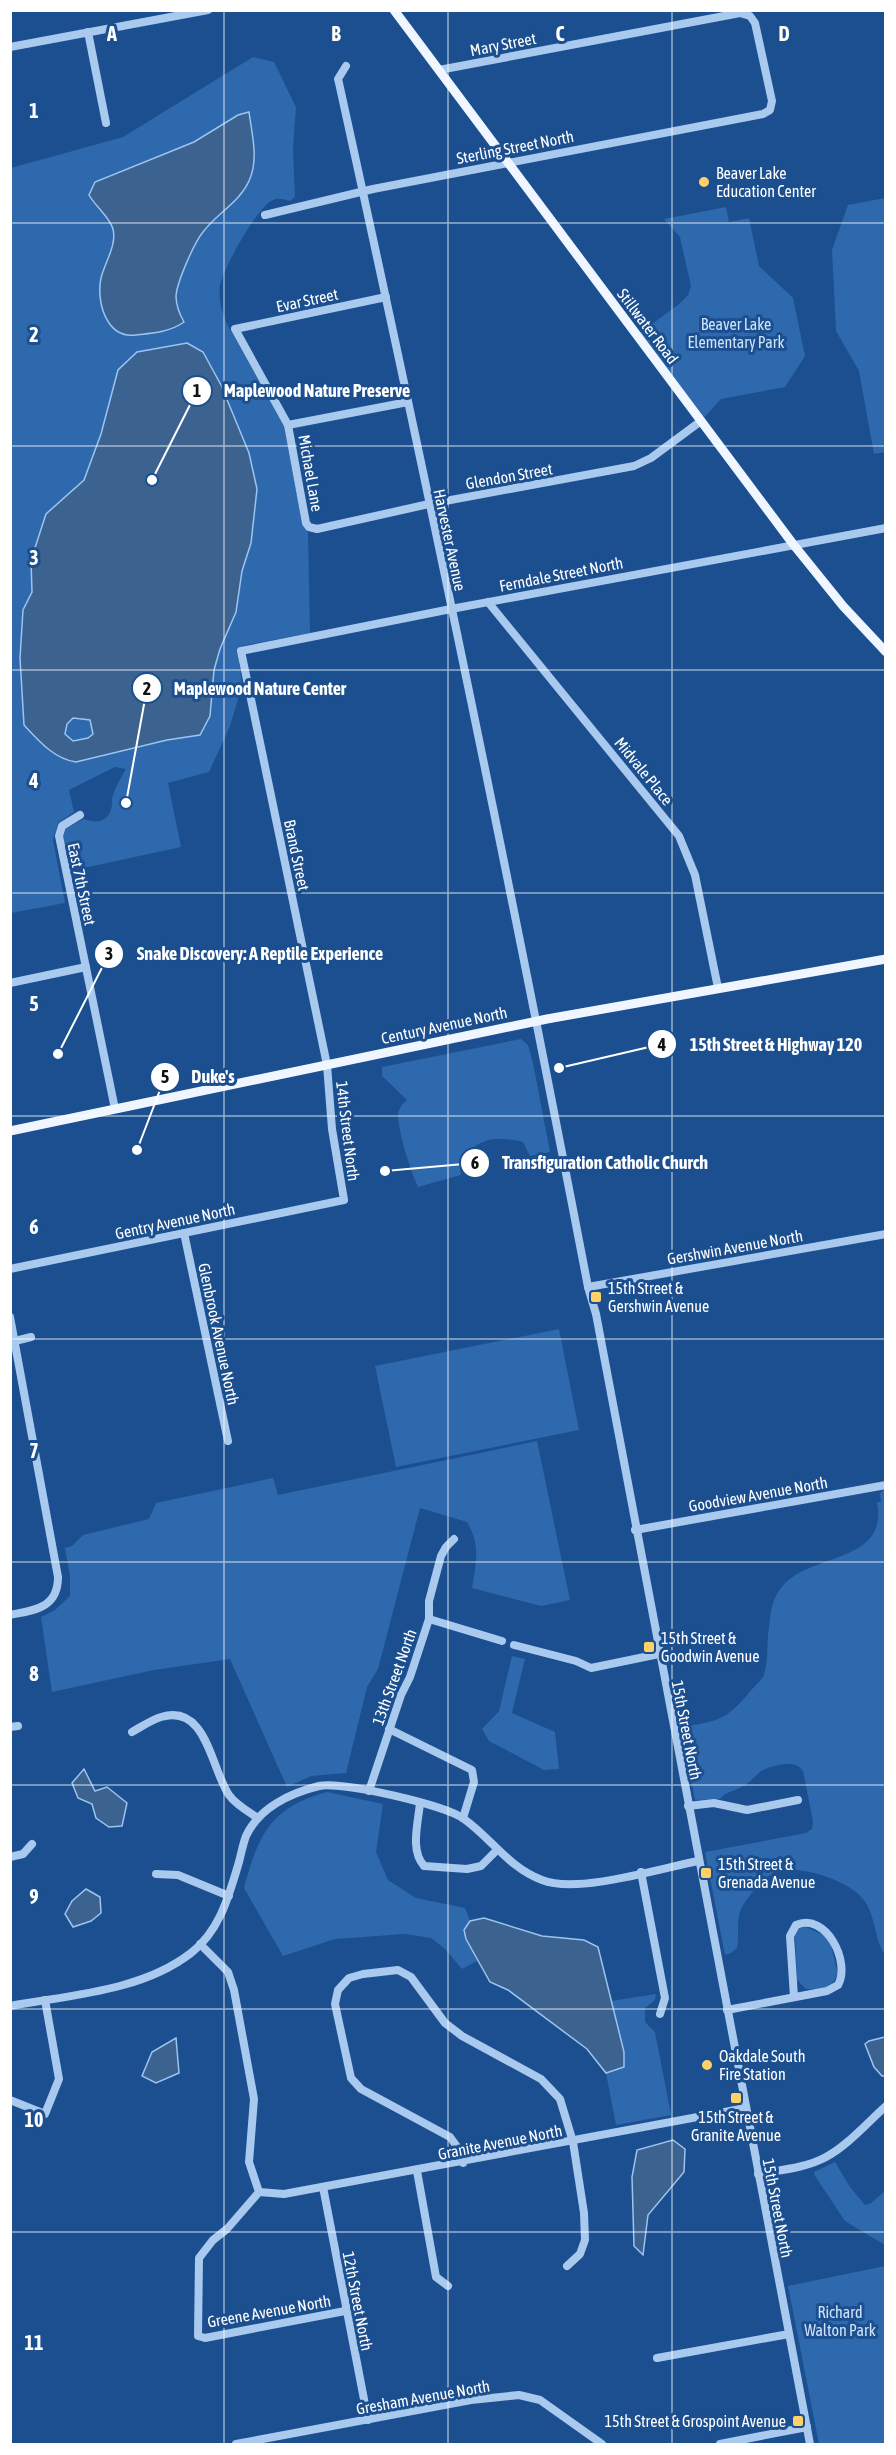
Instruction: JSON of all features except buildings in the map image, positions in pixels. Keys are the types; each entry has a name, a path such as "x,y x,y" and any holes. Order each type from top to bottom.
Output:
{"main road":[{"name":"Stillwater Road","path":"394,10 793,544 843,606 885,652"},
{"name":"Century Avenue North","path":"10,1131 537,1021 885,959"}],"street":[{"path":"10,47 208,10"},
{"name":"Mary Street","path":"439,70 740,13 750,16 755,23 772,101 770,110"},
{"path":"88,32 106,123"},
{"name":"Harvester Avenue","path":"346,66 338,79 386,297 537,1021"},
{"name":"Sterling Street North","path":"265,215 507,162 763,114 770,110"},
{"name":"Evar Street","path":"235,329 386,297"},
{"name":"Michael Lane","path":"235,329 288,425 306,523 309,527"},
{"path":"288,425 408,402"},
{"name":"Glendon Street","path":"309,527 317,529 429,504 633,466 651,458 701,422"},
{"name":"Ferndale Street North","path":"241,651 451,609 885,528"},
{"name":"Midvale Place","path":"488,602 679,836 695,874 718,988"},
{"name":"Brand Street","path":"241,651 327,1065"},
{"name":"East 7th Street","path":"80,815 62,826 59,836 116,1109"},
{"path":"10,983 86,967"},
{"name":"15th Street North","path":"537,1021 588,1287 596,1314 635,1530 810,2445"},
{"name":"14th Street North","path":"327,1065 332,1129 344,1200"},
{"name":"Gentry Avenue North","path":"10,1269 344,1200"},
{"name":"Glenbrook Avenue North","path":"184,1233 228,1441"},
{"name":"Gershwin Avenue North","path":"588,1287 885,1234"},
{"path":"10,1317 58,1577 58,1588 50,1602 35,1610 10,1615"},
{"path":"15,1341 31,1337"},
{"name":"Goodview Avenue North","path":"635,1530 885,1485"},
{"name":"13th Street North","path":"369,1791 429,1619 429,1601 438,1565 446,1546 454,1539"},
{"path":"429,1619 502,1641"},
{"path":"514,1645 591,1668 659,1654"},
{"path":"132,1732 160,1717 174,1715 198,1726 230,1796 258,1818"},
{"path":"389,1729 472,1770 474,1782 463,1818"},
{"path":"10,2006 139,1982 164,1972 193,1952 211,1932 229,1896 247,1836 258,1818 269,1807 297,1793 321,1785 352,1787 420,1803 463,1818 518,1867 542,1880 554,1883 583,1885 698,1861"},
{"path":"688,1806 717,1803 747,1810 798,1800"},
{"path":"420,1803 415,1848 419,1861 424,1866 448,1869 481,1866 497,1850"},
{"path":"10,1857 23,1854 32,1844"},
{"path":"641,1872 665,1998 660,2014"},
{"path":"156,1874 178,1875 229,1896"},
{"path":"727,2010 832,1990 838,1984 842,1976 830,1934 805,1923 795,1926 790,1936 794,1997"},
{"path":"200,1944 228,1972 234,1990 254,2099 249,2162 259,2192"},
{"path":"462,2163 458,2148 450,2138 361,2089 351,2078 335,2004 338,1990 349,1978 398,1970 411,1977 445,2023 472,2042 541,2079 552,2089 565,2109 573,2142 584,2213 585,2240 580,2254 567,2266"},
{"path":"10,2100 45,2114 54,2095 59,2079 45,2000"},
{"path":"758,2174 826,2157 843,2145 885,2106"},
{"name":"Granite Avenue North","path":"259,2192 284,2194 462,2163 746,2108"},
{"path":"417,2171 436,2277 448,2286"},
{"name":"12th Street North","path":"323,2187 345,2311 368,2420"},
{"name":"Greene Avenue North","path":"259,2192 199,2258 198,2336 205,2338 345,2311"},
{"path":"657,2358 789,2334"},
{"name":"Gresham Avenue North","path":"236,2445 471,2400 519,2395 540,2400 602,2445"},
{"path":"720,2445 807,2427"}],"green space":[{"path":"253,57 274,62 296,107 293,150 295,197 290,201 273,200 257,215 241,240 223,277 220,285 220,300 226,322 284,425 302,523 308,533 310,633 241,646 238,650 242,686 230,726 209,772 168,783 181,847 70,871 63,836 66,828 84,819 100,821 107,817 112,807 112,797 126,769 115,767 69,790 74,812 58,823 53,840 65,903 11,913 11,168 123,137"},
{"path":"885,198 886,452 874,454 859,371 836,331 832,250 848,205"},
{"name":"Beaver Lake Elementary Park","path":"726,207 729,222 749,218 759,266 793,298 805,356 785,387 721,399 701,421 636,336 679,304 688,295 691,286 680,237 664,219"},
{"path":"521,1039 528,1045 533,1063 550,1152 530,1156 523,1142 503,1139 488,1140 474,1147 459,1159 461,1175 418,1187 405,1152 399,1124 399,1111 407,1100 382,1076 382,1067"},
{"path":"559,1329 579,1430 396,1467 375,1366"},
{"path":"537,1441 570,1600 541,1606 472,1588 476,1547 467,1522 420,1508 378,1669 367,1687 346,1773 311,1776 287,1787 230,1659 154,1670 52,1692 41,1617 55,1610 70,1596 70,1576 65,1548 72,1546 83,1535 149,1519 156,1503 273,1478 278,1495"},
{"path":"885,1489 885,1955 867,1905 856,1892 824,1876 787,1869 767,1877 749,1897 739,1917 737,1948 725,1955 705,1852 806,1833 812,1829 813,1821 803,1771 800,1767 790,1764 763,1770 742,1787 725,1794 720,1799 695,1800 681,1727 719,1719 740,1703 763,1677 767,1662 771,1611 777,1593 793,1577 809,1568 844,1555 871,1537 877,1522 877,1502 881,1502 880,1493"},
{"path":"512,1656 525,1659 512,1713 555,1732 559,1769 544,1770 489,1741 482,1729 499,1711"},
{"path":"327,1792 383,1804 376,1852 388,1880 416,1898 465,1908 470,1921 464,1930 466,1939 477,1961 462,1969 445,1949 431,1938 405,1934 335,1939 283,1956 244,1888 249,1869 262,1838 280,1815 308,1798"},
{"path":"806,1927 826,1936 830,1942 838,1974 833,1982 821,1988 806,1989 797,1980 795,1934 799,1928"},
{"path":"656,1994 655,2000 645,2008 645,2022 655,2032 671,2115 616,2125 606,2073 624,2067 624,2052 611,2001"},
{"path":"835,2162 850,2187 865,2205 871,2203 885,2191 885,2245 845,2221 815,2176 814,2172"},
{"name":"Richard Walton Park","path":"885,2266 885,2444 819,2444 788,2286"}],"shaded area":[{"path":"249,112 254,147 252,173 240,196 209,225 199,237 191,253 176,296 178,310 184,322 167,330 149,334 126,335 117,331 105,317 100,297 101,278 114,235 109,220 89,195 95,182 194,142 238,115"},
{"path":"187,343 203,352 221,385 249,453 257,489 251,543 242,571 236,612 220,649 214,670 210,716 200,735 167,740 76,762 54,753 24,725 20,658 23,610 32,592 31,560 46,514 84,480 101,434 118,370 137,352","holes":["73,718 90,720 93,734 88,738 73,741 65,734 67,724"]},
{"path":"84,1769 95,1791 107,1787 127,1803 122,1826 109,1827 96,1818 92,1804 78,1798 72,1783"},
{"path":"86,1889 100,1897 101,1913 91,1921 73,1927 65,1914 72,1901"},
{"path":"484,1918 542,1936 584,1940 598,1947 624,2052 624,2067 606,2073 587,2049 508,1990 490,1982 466,1939 464,1930 470,1921"},
{"path":"885,2037 885,2076 882,2076 874,2067 865,2044"},
{"path":"176,2038 179,2073 156,2083 142,2076 152,2052"},
{"path":"673,2140 685,2149 684,2172 648,2215 643,2255 634,2246 632,2177 637,2150"}],"place":[{"name":"Beaver Lake Education Center","path":"704,182"},
{"name":"Maplewood Nature Preserve","path":"152,480"},
{"name":"Maplewood Nature Center","path":"126,803"},
{"name":"Snake Discovery: A Reptile Experience","path":"58,1054"},
{"name":"15th Street & Highway 120","path":"559,1068"},
{"name":"Duke's","path":"137,1150"},
{"name":"Transfiguration Catholic Church","path":"385,1171"},
{"name":"15th Street & Gershwin Avenue","path":"596,1297"},
{"name":"15th Street & Goodwin Avenue","path":"649,1647"},
{"name":"15th Street & Grenada Avenue","path":"706,1873"},
{"name":"Oakdale South Fire Station","path":"707,2065"},
{"name":"15th Street & Granite Avenue","path":"736,2098"},
{"name":"15th Street & Grospoint Avenue","path":"798,2421"}]}
